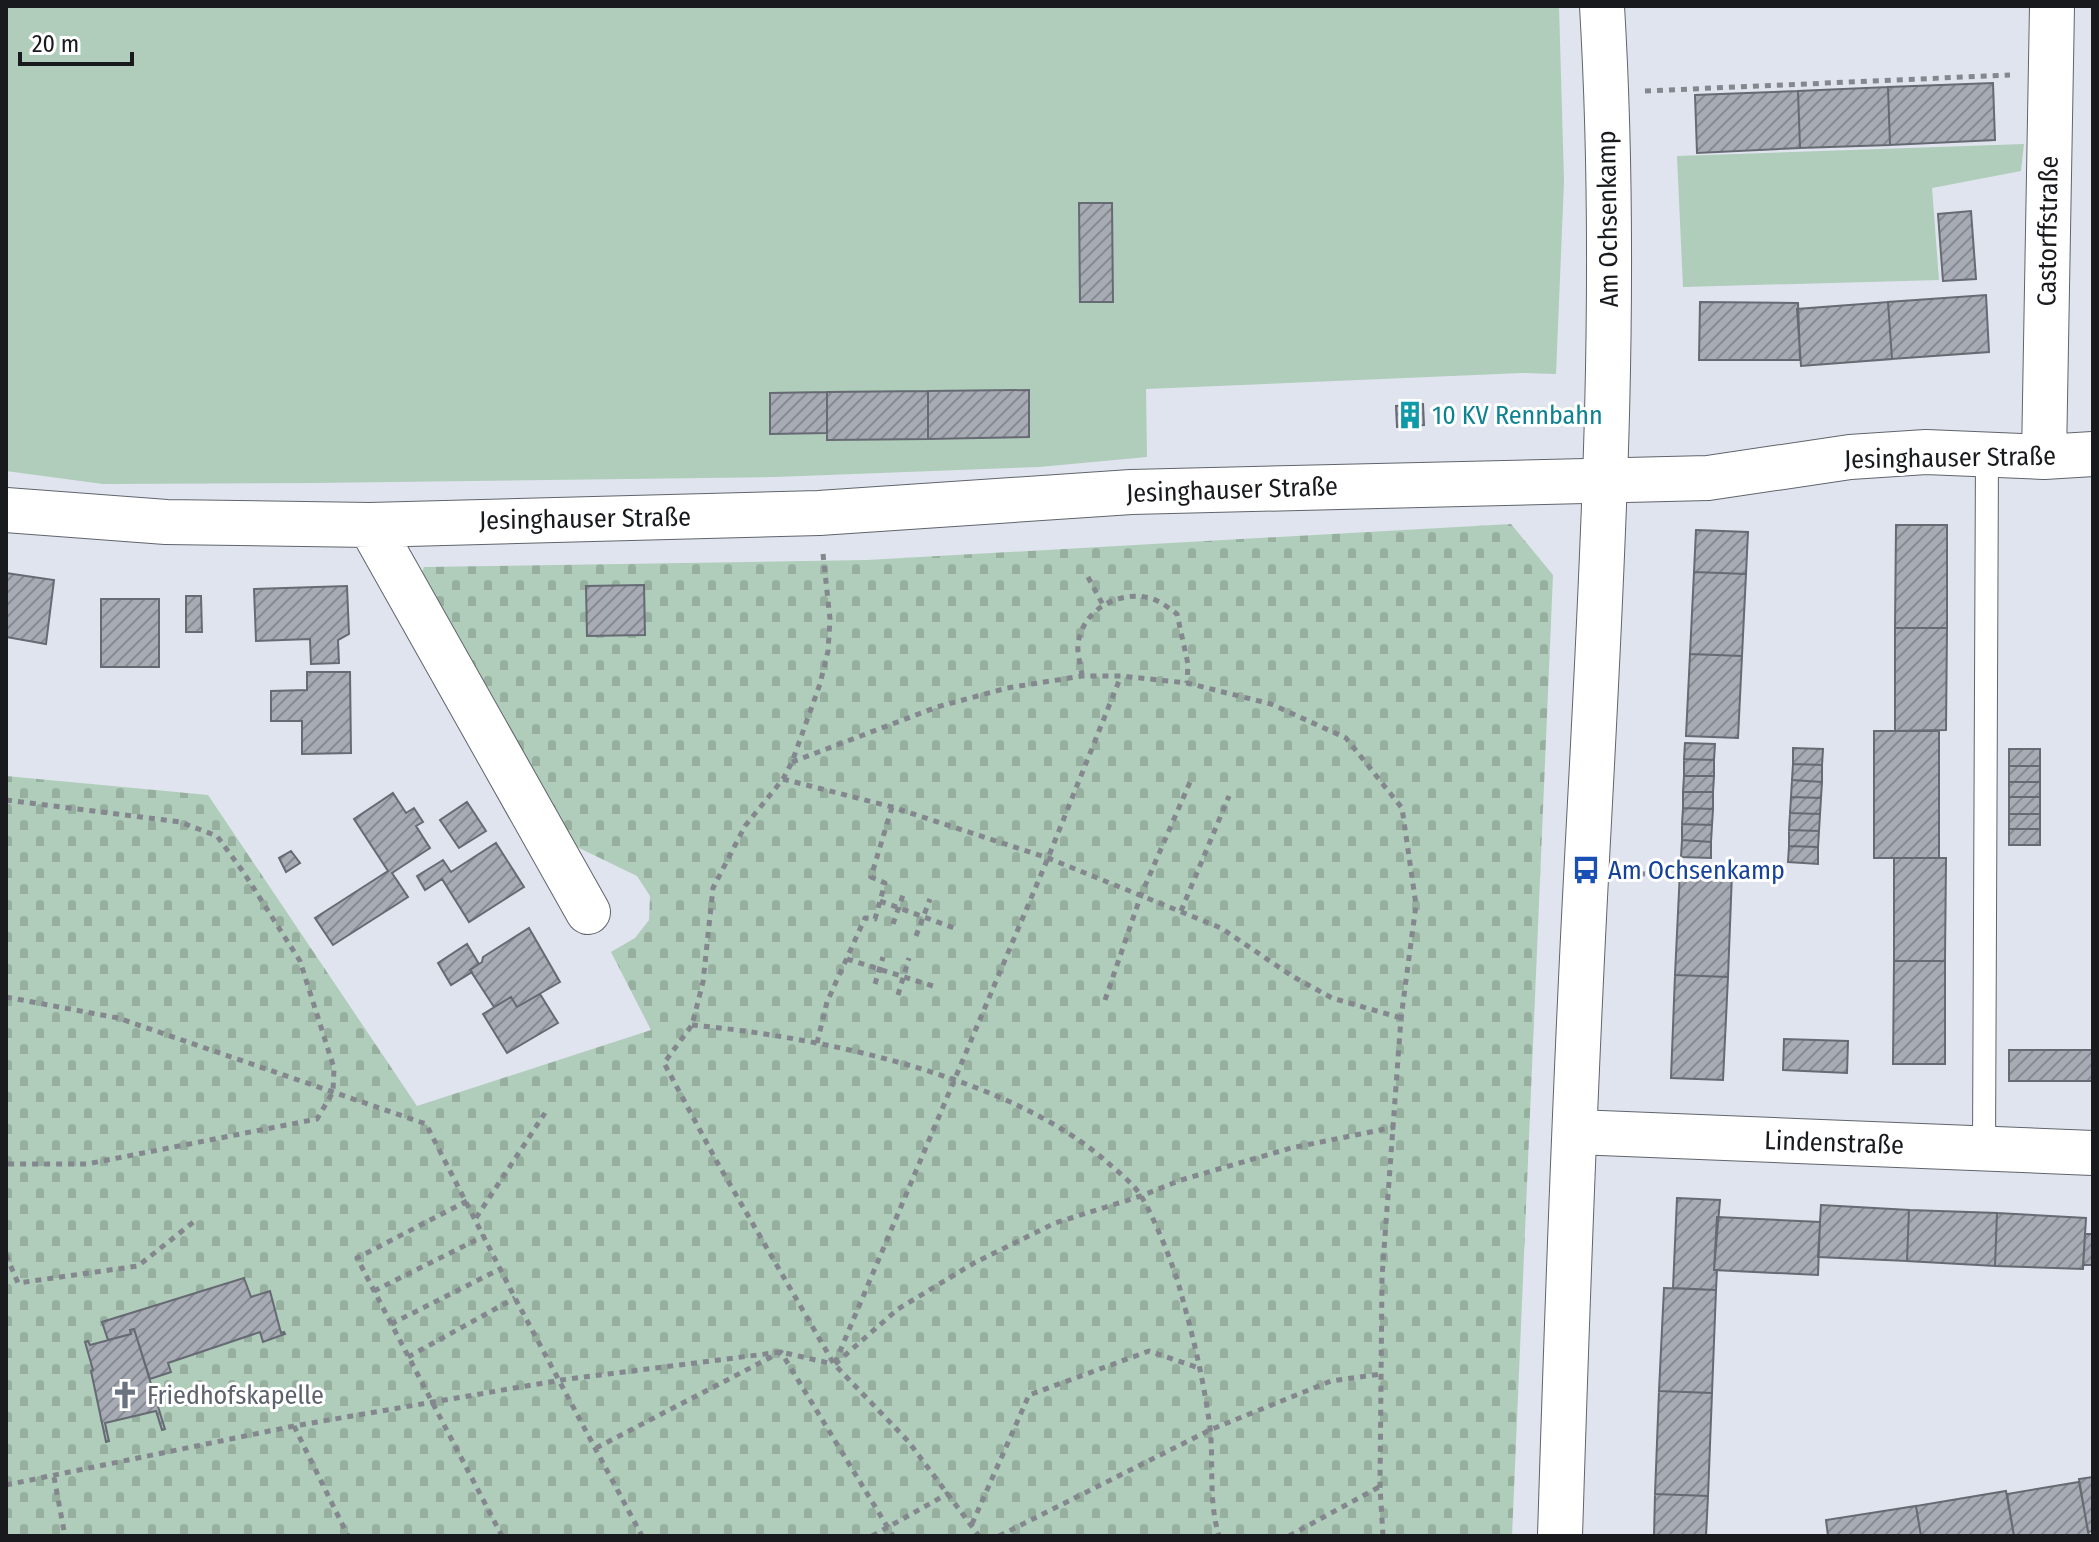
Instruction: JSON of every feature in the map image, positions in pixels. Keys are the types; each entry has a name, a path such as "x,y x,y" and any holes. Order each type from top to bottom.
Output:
{"street":[{"name":"Am Ochsenkamp","path":"1560,1536 1568,1273 1606,479 1610,284 1602,6"},
{"name":"Castorffstraße","path":"2044,457 2052,6"},
{"name":"Jesinghauser Straße","path":"6,510 166,522 370,525 819,513 1131,492 1708,478 1850,457 1926,452 2044,457 2093,454"},
{"path":"370,525 588,912"},
{"name":"Lindenstraße","path":"1576,1132 2093,1153"}],"lane":[{"path":"1984,1149 1987,455"}],"path":[{"path":"1664,89 2051,73"},
{"path":"819,513 830,619 828,651 820,684 792,762 783,779 745,826 713,888 703,982 692,1025 664,1063 717,1162 834,1364 908,1441 979,1536"},
{"path":"1088,577 1103,605"},
{"path":"1082,676 1077,648 1088,617 1103,605 1139,597 1152,599 1177,614 1188,664 1187,683"},
{"path":"792,762 937,707 1007,688 1082,676 1121,676 1187,683 1271,704 1346,738 1402,808 1416,905 1401,1018 1382,1277 1380,1487 1383,1536"},
{"path":"834,1364 1048,858 1121,676"},
{"path":"783,779 892,807 1048,858 1221,928 1292,976 1332,998 1401,1018"},
{"path":"1105,1000 1141,895 1190,782"},
{"path":"1181,911 1229,796"},
{"path":"6,800 180,822 217,836 300,961 334,1068 333,1092 317,1119 87,1164 6,1164"},
{"path":"817,1043 827,1002 865,918 875,919 885,883 871,877 892,807"},
{"path":"893,924 903,895"},
{"path":"916,936 930,899"},
{"path":"880,901 954,928"},
{"path":"875,984 883,957"},
{"path":"898,995 909,958"},
{"path":"847,959 936,987"},
{"path":"6,997 118,1018 426,1124 642,1536"},
{"path":"692,1025 756,1031 817,1043 954,1080 1028,1111 1084,1142 1130,1182 1141,1196 1178,1282 1200,1368 1210,1430 1212,1512 1219,1536"},
{"path":"476,1218 545,1113"},
{"path":"834,1364 898,1309 974,1263 1055,1223 1181,1180 1291,1148 1395,1127"},
{"path":"467,1201 357,1258 502,1536"},
{"path":"6,1255 18,1283 138,1266 196,1220"},
{"path":"374,1291 484,1236"},
{"path":"391,1324 500,1269"},
{"path":"408,1357 515,1298"},
{"path":"972,1524 1029,1395 1149,1351 1200,1368"},
{"path":"6,1485 294,1426 561,1380 781,1352 834,1364"},
{"path":"596,1448 781,1352"},
{"path":"781,1352 893,1536"},
{"path":"999,1536 1210,1430 1331,1381 1381,1374"},
{"path":"294,1426 348,1536"},
{"path":"54,1477 65,1536"},
{"path":"1289,1536 1380,1487"},
{"path":"872,1536 949,1493"}],"green space":[{"path":"6,6 1559,6 1564,181 1556,374 1146,389 1147,457 1039,467 775,477 103,484 6,471"},
{"path":"2024,144 2021,171 1932,188 1939,280 1683,287 1677,156"},
{"path":"1511,524 1553,575 1512,1536 6,1536 6,776 208,795 417,1106 651,1030 611,952 635,938 649,920 650,896 637,876 573,845 420,577 424,567 867,560"}],"building":[{"path":"1993,83 1995,140 1890,145 1888,87"},
{"path":"1888,87 1890,145 1800,148 1798,91"},
{"path":"1798,91 1800,148 1697,153 1695,95"},
{"path":"1079,203 1112,203 1113,302 1080,302"},
{"path":"1971,211 1976,279 1943,281 1938,214"},
{"path":"1986,295 1989,352 1892,359 1888,302"},
{"path":"1700,302 1798,303 1800,360 1699,360"},
{"path":"1888,302 1892,359 1801,366 1797,309"},
{"path":"1029,390 1029,437 928,439 928,391"},
{"path":"928,391 928,439 827,440 827,392"},
{"path":"827,392 827,433 770,434 770,393"},
{"name":"10 KV Rennbahn","path":"1423,404 1424,425 1397,427 1396,406"},
{"path":"1896,525 1947,525 1947,628 1895,628"},
{"path":"1696,530 1748,532 1746,574 1694,572"},
{"path":"1694,572 1746,574 1742,656 1690,654"},
{"path":"6,573 54,580 46,644 6,637"},
{"path":"644,585 645,635 587,636 586,586"},
{"path":"347,586 349,634 338,640 339,663 311,664 310,639 256,641 254,589"},
{"path":"186,596 201,596 202,632 186,632"},
{"path":"101,599 159,599 159,667 101,667"},
{"path":"1895,628 1947,628 1946,730 1895,731"},
{"path":"1690,654 1742,656 1738,738 1686,736"},
{"path":"307,672 350,672 351,753 302,754 302,721 271,721 271,691 307,690"},
{"path":"1874,731 1939,731 1939,858 1874,858"},
{"path":"1685,743 1715,744 1714,760 1684,759"},
{"path":"1793,748 1823,749 1822,765 1793,764"},
{"path":"2009,749 2040,749 2040,766 2009,766"},
{"path":"1684,759 1714,760 1714,776 1684,776"},
{"path":"1793,764 1822,765 1822,782 1792,780"},
{"path":"2009,766 2040,766 2040,782 2009,782"},
{"path":"1684,776 1714,776 1713,792 1683,792"},
{"path":"1792,780 1822,782 1821,798 1791,797"},
{"path":"2009,782 2040,782 2040,797 2009,797"},
{"path":"1683,792 1713,792 1713,809 1683,808"},
{"path":"393,793 406,813 414,808 423,822 416,826 430,848 392,873 408,897 333,945 315,918 388,871 354,819"},
{"path":"1791,797 1821,798 1820,814 1790,813"},
{"path":"2009,797 2040,797 2040,814 2009,814"},
{"path":"467,802 486,831 459,848 440,820"},
{"path":"1683,808 1713,809 1712,825 1682,824"},
{"path":"1790,813 1820,814 1819,831 1789,830"},
{"path":"2009,814 2040,814 2040,829 2009,829"},
{"path":"1682,824 1712,825 1711,842 1682,840"},
{"path":"2009,829 2040,829 2040,845 2009,845"},
{"path":"1789,830 1819,831 1818,847 1789,846"},
{"path":"1682,840 1711,842 1711,858 1681,857"},
{"path":"496,843 524,887 469,922 442,879 425,890 417,876 443,860 451,872"},
{"path":"1789,846 1818,847 1818,864 1788,862"},
{"path":"291,851 300,863 286,872 279,858"},
{"path":"1894,858 1946,858 1945,961 1894,961"},
{"path":"1680,871 1732,873 1728,977 1675,975"},
{"path":"529,928 560,982 517,1007 511,997 494,1007 470,970 482,962 483,957"},
{"path":"467,944 479,964 451,985 438,963"},
{"path":"1894,961 1945,961 1945,1064 1893,1064"},
{"path":"1675,975 1728,977 1723,1080 1671,1078"},
{"path":"540,994 558,1023 507,1053 483,1014 511,997 517,1007"},
{"path":"1784,1039 1848,1041 1847,1073 1783,1070"},
{"path":"2009,1050 2093,1050 2093,1081 2009,1081"},
{"path":"1677,1198 1720,1200 1714,1270 1717,1270 1716,1290 1673,1288"},
{"path":"1821,1205 1909,1210 1907,1261 1818,1257"},
{"path":"1909,1210 1997,1213 1995,1266 1907,1261"},
{"path":"1997,1213 2086,1218 2083,1269 1995,1266"},
{"path":"1717,1217 1820,1222 1818,1275 1714,1270"},
{"path":"2085,1234 2093,1234 2093,1265 2083,1265"},
{"path":"244,1278 251,1297 270,1291 281,1333 285,1334 263,1342 260,1332 168,1363 171,1372 150,1379 134,1329 130,1330 131,1334 108,1340 102,1322"},
{"path":"1664,1288 1716,1290 1712,1393 1659,1391"},
{"name":"Friedhofskapelle","path":"134,1329 165,1429 162,1430 156,1411 105,1423 109,1441 106,1442 85,1342 88,1341 90,1345 131,1334 130,1330"},
{"path":"1659,1391 1712,1393 1708,1496 1655,1494"},
{"path":"2093,1477 2093,1531 2088,1532 2079,1479"},
{"path":"2079,1482 2089,1536 2014,1536 2007,1494"},
{"path":"2006,1491 2014,1536 1921,1536 1916,1506"},
{"path":"1655,1494 1708,1496 1706,1536 1654,1536"},
{"path":"1916,1506 1921,1536 1828,1536 1826,1520"}],"place":[{"name":"10 KV Rennbahn","path":"1410,415"},
{"name":"Am Ochsenkamp","path":"1586,870"},
{"name":"Friedhofskapelle","path":"125,1395"}]}
